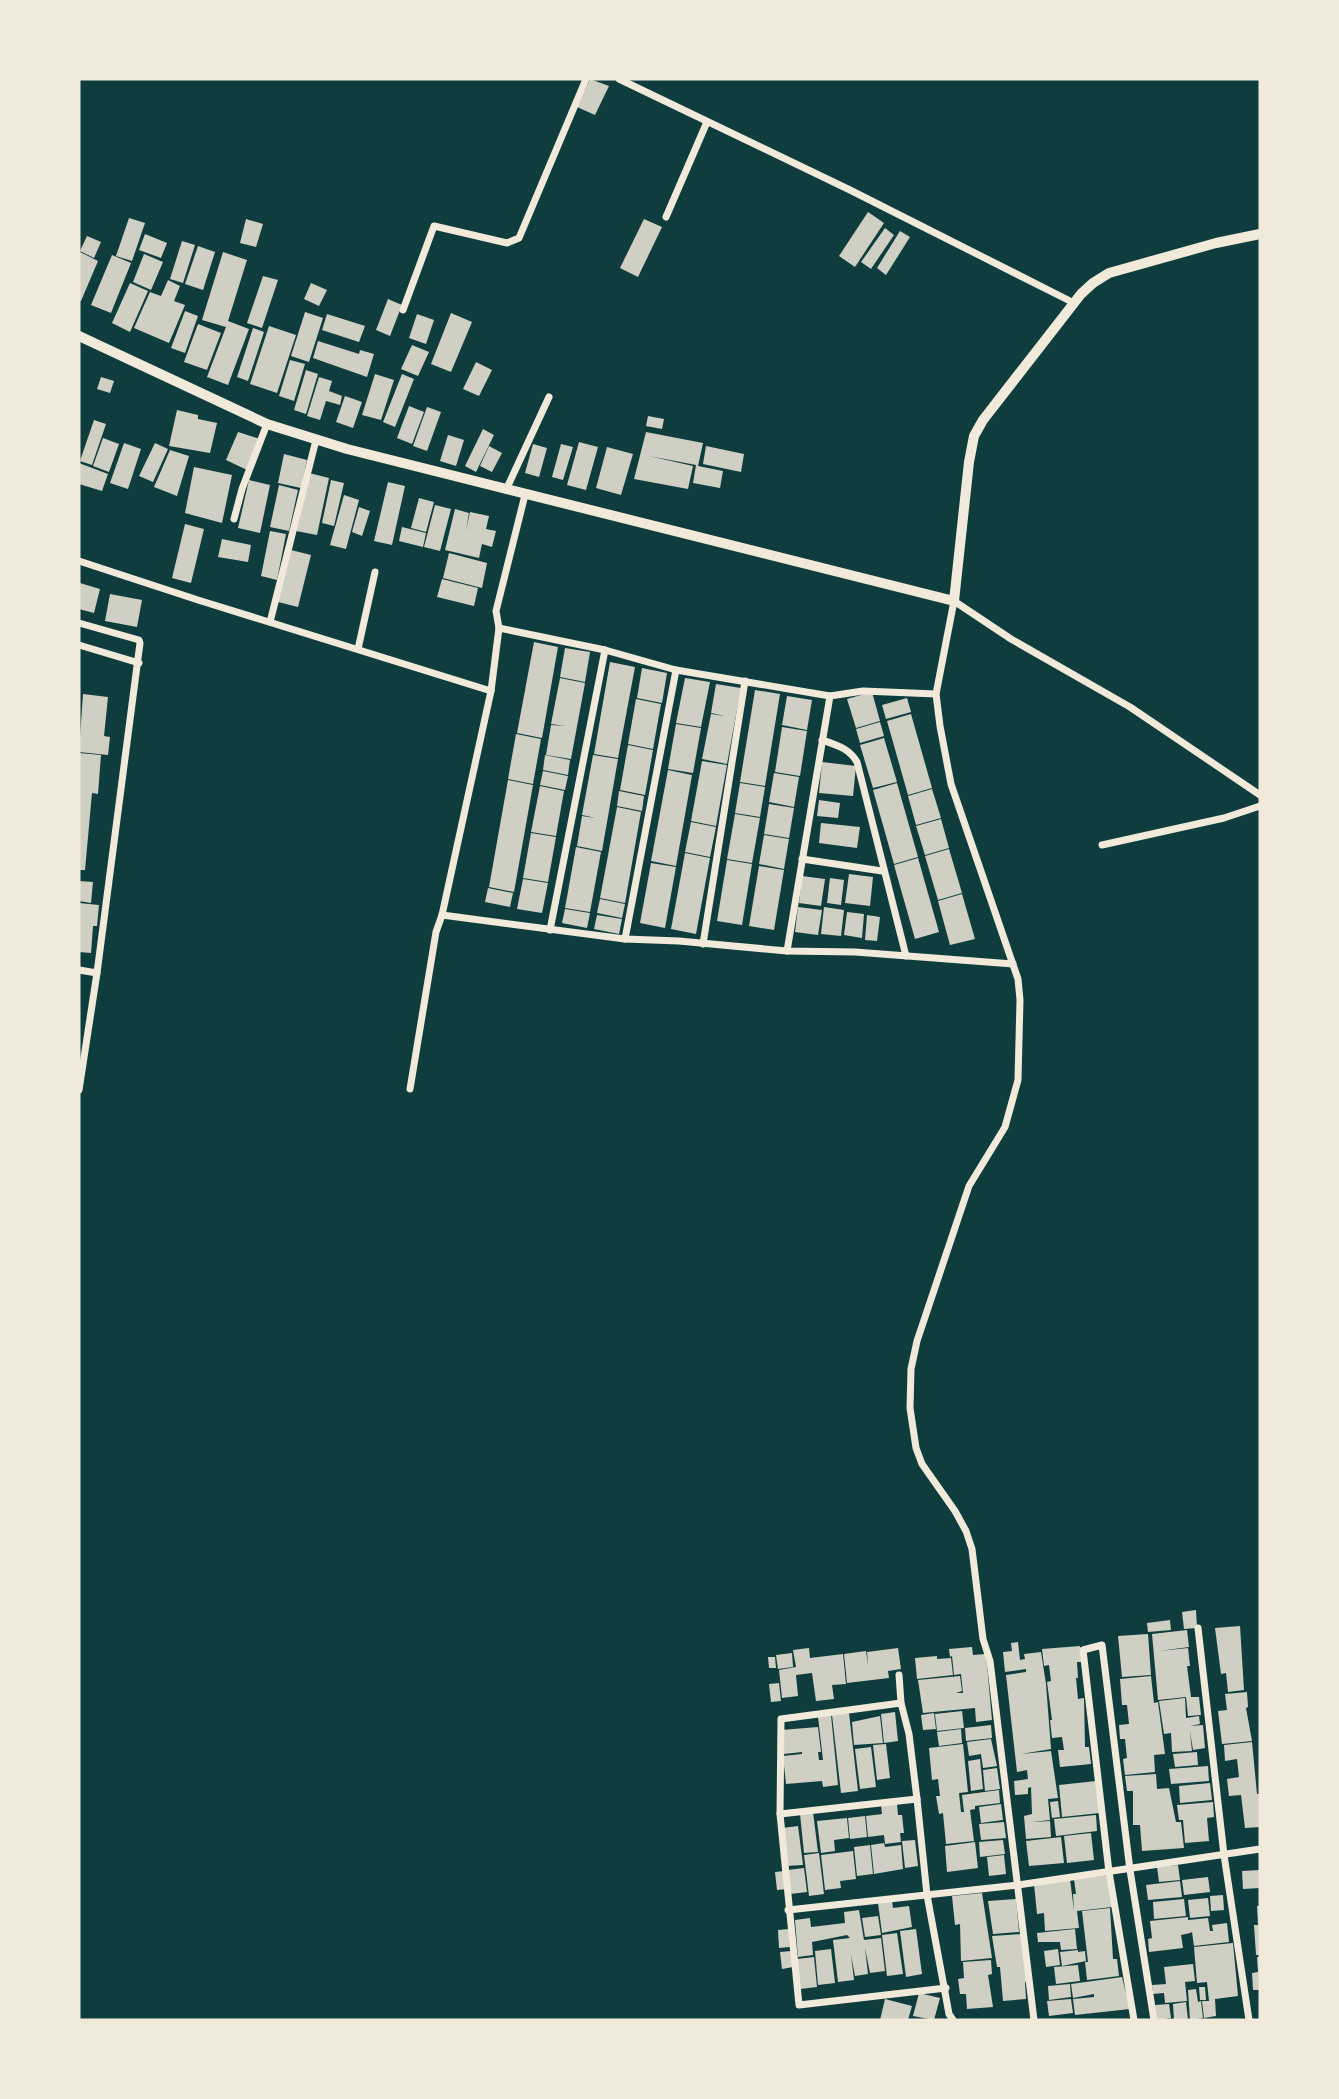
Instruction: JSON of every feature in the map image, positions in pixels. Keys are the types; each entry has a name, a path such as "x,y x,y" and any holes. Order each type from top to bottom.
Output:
{"street":[{"path":"402,310 433,227 507,243 519,238 586,79"},
{"path":"619,79 850,190 1074,303"},
{"path":"666,217 707,122"},
{"path":"1034,2020 990,1661 983,1639 972,1549 955,1511 922,1464 916,1448 910,1408 911,1369 917,1341 969,1186 1005,1127 1018,1080 1020,1000 1013,964 951,784 936,694 954,601 968,462 974,436 983,420 1074,303 1093,283 1109,274 1216,243 1260,234"},
{"path":"79,336 267,424 316,440 525,495 954,601 1011,639 1130,707 1260,795"},
{"path":"506,490 550,397"},
{"path":"234,519 242,489 267,424"},
{"path":"270,622 316,440"},
{"path":"410,1089 436,932 491,691 499,628 496,611 525,495"},
{"path":"79,561 491,691"},
{"path":"358,649 375,572"},
{"path":"79,623 139,640 139,663 79,1090"},
{"path":"499,628 605,650 676,670 830,696 863,691 936,694"},
{"path":"79,645 139,663"},
{"path":"550,930 605,650"},
{"path":"625,939 676,670"},
{"path":"703,944 745,681"},
{"path":"787,951 830,696"},
{"path":"822,740 844,748 857,762 882,871 906,956"},
{"path":"1102,845 1224,818 1260,806"},
{"path":"802,859 882,871"},
{"path":"442,915 625,939 1013,964"},
{"path":"79,970 97,973"},
{"path":"1198,1628 1224,1856 1250,2020"},
{"path":"1133,2020 1109,1872 1083,1650 1102,1645 1130,1870 1154,2020"},
{"path":"900,1675 901,1703 909,1734 927,1895 949,2014 953,2020"},
{"path":"901,1703 781,1719 780,1814 798,2004 801,2006 946,1988"},
{"path":"780,1814 917,1799"},
{"path":"788,1910 1018,1885 1260,1849"}],"building":[{"path":"590,79 609,86 595,115 577,107"},
{"path":"868,212 884,223 855,267 839,256"},
{"path":"129,218 145,223 132,261 116,256"},
{"path":"246,219 263,224 256,247 240,243"},
{"path":"644,219 662,227 638,277 620,268"},
{"path":"885,228 894,235 871,269 861,262"},
{"path":"900,231 910,237 886,275 877,268"},
{"path":"145,234 167,243 161,258 139,250"},
{"path":"87,236 101,242 94,258 80,251"},
{"path":"182,241 195,245 183,283 170,279"},
{"path":"198,246 215,252 203,290 185,284"},
{"path":"80,252 98,261 81,301 79,300"},
{"path":"223,252 247,260 228,321 249,329 228,385 207,377 226,327 202,320"},
{"path":"144,254 163,262 151,290 133,282"},
{"path":"112,255 131,263 111,313 91,305"},
{"path":"263,276 278,280 262,328 247,323"},
{"path":"168,280 180,286 174,301 185,305 169,343 134,328 150,292 161,296"},
{"path":"130,283 148,291 130,332 112,323"},
{"path":"311,283 327,290 319,306 304,299"},
{"path":"388,299 402,305 390,336 376,330"},
{"path":"185,311 198,316 185,353 171,348"},
{"path":"305,312 323,318 309,362 291,356"},
{"path":"451,313 472,322 451,372 431,364"},
{"path":"327,314 365,326 359,342 322,330"},
{"path":"417,314 434,320 426,344 409,338"},
{"path":"198,324 221,333 207,370 184,362"},
{"path":"269,326 296,335 277,393 250,384"},
{"path":"253,328 264,332 248,381 237,377"},
{"path":"318,341 359,354 360,350 374,354 367,377 313,358"},
{"path":"412,345 429,352 418,376 401,369"},
{"path":"290,360 305,364 294,401 279,396"},
{"path":"476,362 492,370 479,396 463,389"},
{"path":"306,370 318,374 306,414 294,410"},
{"path":"375,374 394,380 381,420 362,415"},
{"path":"402,374 414,379 395,427 383,422"},
{"path":"101,377 114,381 110,393 97,389"},
{"path":"319,377 332,381 329,391 342,396 340,405 326,401 320,420 307,416"},
{"path":"345,396 362,402 353,428 336,422"},
{"path":"409,406 424,412 412,444 397,438"},
{"path":"427,407 441,412 427,451 413,446"},
{"path":"177,410 217,423 210,453 169,446"},
{"path":"648,416 664,419 662,429 646,426"},
{"path":"94,420 106,424 92,465 80,461"},
{"path":"483,429 494,435 476,472 465,466"},
{"path":"238,432 260,439 247,470 226,460"},
{"path":"646,432 703,443 698,466 723,471 720,488 693,483 696,465 649,456 693,466 688,489 634,479"},
{"path":"448,435 464,440 456,466 440,461"},
{"path":"103,438 119,444 109,472 93,466"},
{"path":"579,442 598,447 586,490 567,485"},
{"path":"124,443 141,449 128,489 110,483"},
{"path":"155,443 168,449 153,482 139,476"},
{"path":"533,444 547,448 539,477 525,473"},
{"path":"561,444 573,447 563,480 552,477"},
{"path":"489,446 502,453 492,472 480,466"},
{"path":"706,446 744,454 741,472 703,464"},
{"path":"607,447 633,454 621,495 596,488"},
{"path":"170,450 189,456 177,496 154,487"},
{"path":"284,454 307,460 301,488 278,483"},
{"path":"79,463 108,474 102,491 79,484"},
{"path":"194,467 232,475 222,523 185,513"},
{"path":"309,473 329,478 317,535 296,531"},
{"path":"249,480 270,485 260,533 238,528"},
{"path":"331,480 344,483 334,526 322,523"},
{"path":"388,482 405,486 392,545 374,541"},
{"path":"279,485 298,490 289,531 270,527"},
{"path":"344,495 359,500 346,549 330,545"},
{"path":"419,498 434,502 426,532 411,528"},
{"path":"435,505 451,509 440,551 424,547"},
{"path":"359,507 370,511 362,536 352,532"},
{"path":"455,509 469,513 466,531 470,512 489,516 486,529 496,531 492,547 482,544 479,558 445,550"},
{"path":"185,524 204,529 191,583 172,578"},
{"path":"402,527 426,533 423,547 399,541"},
{"path":"270,531 286,534 277,580 261,576"},
{"path":"222,539 251,545 248,562 218,557"},
{"path":"291,550 311,555 298,607 278,602"},
{"path":"449,553 487,563 482,588 443,578"},
{"path":"442,579 478,588 474,606 437,597"},
{"path":"80,583 100,589 94,613 79,609"},
{"path":"110,594 142,600 137,627 105,621"},
{"path":"534,642 558,647 542,738 517,733"},
{"path":"565,648 590,652 585,682 560,677"},
{"path":"610,662 635,667 618,758 594,754"},
{"path":"642,668 667,673 662,703 637,698"},
{"path":"560,678 585,683 571,759 546,755 551,725 565,726 551,724"},
{"path":"685,678 710,682 701,727 676,723"},
{"path":"716,684 741,688 727,764 702,759 711,714 725,716 711,713"},
{"path":"755,690 780,694 765,786 740,782"},
{"path":"872,692 880,721 856,728 847,699"},
{"path":"83,694 108,697 104,736 110,737 108,755 79,752"},
{"path":"787,696 812,700 807,730 782,725"},
{"path":"907,698 911,712 886,719 882,705"},
{"path":"636,699 661,704 653,749 628,744"},
{"path":"911,714 932,788 908,795 887,721"},
{"path":"880,722 884,736 860,743 856,729"},
{"path":"676,724 701,728 693,773 668,769"},
{"path":"782,727 807,731 800,776 775,772"},
{"path":"516,734 541,739 533,784 508,779"},
{"path":"884,738 897,782 873,788 860,745"},
{"path":"628,745 653,750 645,795 620,790"},
{"path":"79,753 101,755 98,794 92,793 85,870 79,870"},
{"path":"545,755 570,760 568,775 543,770"},
{"path":"593,755 618,759 602,851 577,846 582,816 596,818 582,815"},
{"path":"702,761 727,765 716,826 691,821"},
{"path":"822,762 856,766 853,796 819,793"},
{"path":"668,770 692,775 676,866 651,861"},
{"path":"543,771 568,776 565,790 540,785"},
{"path":"774,773 799,777 794,807 769,802"},
{"path":"508,780 533,785 514,892 489,887"},
{"path":"740,783 765,787 760,817 735,813"},
{"path":"897,783 918,857 894,864 873,790"},
{"path":"540,786 564,791 556,836 531,832"},
{"path":"932,789 941,818 916,825 908,796"},
{"path":"619,791 644,796 642,811 617,806"},
{"path":"819,800 840,803 838,818 817,816"},
{"path":"769,804 794,808 789,838 764,834"},
{"path":"617,807 641,812 625,903 600,898"},
{"path":"735,814 760,818 752,863 727,859"},
{"path":"941,819 949,848 925,855 916,826"},
{"path":"691,822 716,827 710,857 685,852"},
{"path":"821,823 860,827 857,848 819,843"},
{"path":"531,833 556,837 548,882 523,878"},
{"path":"764,835 789,839 784,869 759,864"},
{"path":"576,847 601,852 590,912 565,908"},
{"path":"949,849 962,893 938,900 925,856"},
{"path":"685,853 710,858 696,934 671,929"},
{"path":"918,858 939,932 915,939 894,865"},
{"path":"727,860 752,864 742,925 717,921"},
{"path":"651,863 676,867 665,928 640,923"},
{"path":"759,866 784,870 774,930 749,926"},
{"path":"849,874 873,877 870,906 845,903"},
{"path":"802,876 825,879 821,906 799,903"},
{"path":"830,878 844,880 841,905 827,903"},
{"path":"523,879 548,883 542,913 517,909"},
{"path":"79,881 93,882 91,903 79,901"},
{"path":"488,888 513,893 510,907 485,902"},
{"path":"962,894 975,939 950,945 938,901"},
{"path":"600,899 625,904 622,918 597,913"},
{"path":"79,903 99,905 97,926 93,926 91,953 79,952"},
{"path":"798,907 822,910 818,935 795,932"},
{"path":"824,907 844,910 841,936 821,934"},
{"path":"565,909 590,913 587,928 562,923"},
{"path":"847,912 864,914 862,938 844,935"},
{"path":"597,915 622,919 619,934 594,929"},
{"path":"867,915 880,917 877,941 865,940"},
{"path":"1196,1610 1197,1628 1184,1629 1182,1612"},
{"path":"1170,1620 1171,1630 1148,1632 1147,1623"},
{"path":"1240,1626 1244,1690 1228,1692 1226,1673 1221,1674 1215,1628"},
{"path":"1187,1630 1189,1647 1159,1651 1188,1648 1191,1697 1199,1697 1201,1715 1188,1716 1186,1697 1158,1700 1152,1634"},
{"path":"1148,1634 1151,1675 1122,1677 1118,1636"},
{"path":"1018,1642 1020,1660 1025,1659 1024,1654 1041,1652 1051,1749 1021,1754 1051,1751 1058,1798 1048,1799 1050,1820 1032,1822 1050,1821 1051,1837 1026,1839 1024,1816 1032,1814 1031,1787 1028,1788 1028,1794 1015,1795 1014,1781 1028,1779 1027,1770 1017,1772 1006,1675 1026,1672 1026,1669 1005,1672 1003,1652 1012,1651 1011,1643"},
{"path":"1080,1646 1082,1662 1077,1662 1076,1678 1078,1699 1084,1698 1085,1747 1089,1747 1091,1764 1060,1767 1058,1750 1064,1750 1062,1737 1052,1738 1047,1682 1051,1681 1049,1665 1044,1666 1042,1649"},
{"path":"972,1647 973,1655 986,1654 992,1720 976,1722 975,1708 923,1713 918,1680 960,1676 962,1691 956,1693 963,1693 961,1674 954,1675 949,1649"},
{"path":"809,1648 810,1658 843,1654 846,1684 832,1685 834,1699 816,1701 812,1673 796,1675 798,1696 782,1698 779,1670 796,1667 793,1650"},
{"path":"898,1648 901,1669 888,1671 889,1678 847,1683 844,1654 866,1651 868,1666 867,1652"},
{"path":"792,1653 793,1667 778,1669 776,1655"},
{"path":"937,1656 937,1659 951,1658 953,1675 917,1679 915,1658"},
{"path":"768,1657 775,1657 776,1668 769,1668"},
{"path":"1151,1676 1154,1703 1158,1702 1165,1754 1154,1755 1155,1772 1125,1775 1125,1739 1120,1739 1119,1725 1129,1724 1127,1705 1122,1705 1120,1679"},
{"path":"779,1683 781,1701 771,1702 769,1684"},
{"path":"1247,1692 1246,1708 1252,1741 1222,1744 1218,1711 1227,1710 1225,1694"},
{"path":"1185,1698 1186,1718 1199,1716 1200,1724 1190,1726 1203,1725 1205,1748 1193,1750 1190,1731 1192,1751 1172,1752 1171,1733 1164,1734 1159,1701"},
{"path":"962,1711 964,1728 937,1731 935,1714"},
{"path":"895,1712 898,1741 884,1743 881,1714"},
{"path":"849,1713 858,1791 841,1793 832,1715"},
{"path":"934,1713 936,1729 923,1730 921,1715"},
{"path":"831,1715 838,1785 823,1787 822,1781 786,1784 783,1756 802,1752 784,1754 781,1730 818,1727 821,1752 818,1752 819,1760 823,1760 818,1717"},
{"path":"880,1716 883,1743 854,1745 852,1722"},
{"path":"991,1725 992,1738 966,1741 965,1728"},
{"path":"961,1729 962,1743 939,1746 937,1732"},
{"path":"991,1739 997,1766 983,1768 981,1754 969,1756 967,1742"},
{"path":"1252,1742 1257,1794 1260,1794 1260,1827 1245,1828 1241,1795 1229,1796 1227,1779 1239,1777 1237,1759 1225,1761 1224,1745"},
{"path":"886,1744 890,1778 877,1780 873,1745"},
{"path":"963,1744 968,1792 959,1793 961,1812 964,1812 962,1795 999,1790 1000,1803 975,1806 975,1809 970,1810 974,1841 946,1844 943,1813 939,1814 936,1796 940,1796 938,1779 932,1780 929,1748"},
{"path":"871,1747 876,1787 860,1789 855,1749"},
{"path":"1197,1752 1198,1765 1175,1767 1173,1754"},
{"path":"980,1759 983,1789 971,1791 968,1761"},
{"path":"1208,1766 1209,1781 1171,1784 1169,1769"},
{"path":"997,1768 1000,1789 985,1791 983,1770"},
{"path":"1156,1774 1157,1789 1169,1788 1176,1822 1181,1822 1184,1848 1142,1851 1140,1825 1133,1825 1133,1791 1127,1791 1125,1776"},
{"path":"1096,1781 1100,1813 1062,1817 1059,1785"},
{"path":"1210,1783 1212,1800 1180,1803 1179,1786"},
{"path":"1058,1801 1060,1817 1052,1818 1050,1802"},
{"path":"1213,1802 1214,1817 1207,1818 1209,1841 1185,1843 1183,1820 1179,1820 1177,1805"},
{"path":"897,1803 898,1815 902,1815 904,1833 900,1833 901,1842 885,1844 884,1835 868,1837 866,1816 882,1814 881,1805"},
{"path":"1001,1804 1003,1820 981,1823 979,1807"},
{"path":"813,1812 818,1852 804,1853 800,1814"},
{"path":"1096,1815 1097,1831 1056,1836 1054,1819"},
{"path":"865,1816 867,1837 850,1839 848,1818"},
{"path":"847,1818 849,1838 834,1840 835,1851 821,1853 817,1821"},
{"path":"1004,1822 1006,1838 981,1840 979,1824"},
{"path":"798,1826 803,1865 786,1866 782,1828"},
{"path":"1091,1833 1094,1860 1067,1863 1064,1836"},
{"path":"1061,1837 1064,1863 1029,1866 1026,1841"},
{"path":"915,1840 918,1866 905,1868 902,1841"},
{"path":"1003,1840 1005,1854 980,1857 979,1842"},
{"path":"975,1842 978,1868 947,1872 945,1846"},
{"path":"884,1843 885,1847 901,1845 903,1869 874,1874 871,1845"},
{"path":"870,1845 873,1874 857,1876 854,1847"},
{"path":"853,1851 856,1879 840,1881 841,1888 825,1890 821,1855"},
{"path":"819,1853 824,1894 809,1896 804,1855"},
{"path":"1004,1855 1006,1874 989,1876 987,1857"},
{"path":"1178,1865 1180,1880 1159,1882 1157,1867"},
{"path":"804,1868 807,1892 790,1894 787,1870"},
{"path":"1260,1870 1260,1888 1243,1889 1242,1871"},
{"path":"785,1871 788,1889 777,1890 775,1872"},
{"path":"1109,1875 1112,1907 1077,1911 1079,1928 1045,1931 1044,1913 1037,1914 1034,1884 1070,1879 1074,1911 1074,1879"},
{"path":"1208,1877 1210,1892 1184,1895 1182,1880"},
{"path":"1180,1881 1182,1897 1148,1900 1146,1885"},
{"path":"982,1893 992,1958 961,1961 960,1924 955,1925 952,1896"},
{"path":"1223,1895 1224,1910 1211,1911 1210,1896"},
{"path":"1208,1898 1210,1916 1190,1918 1188,1900"},
{"path":"1016,1899 1019,1932 993,1934 988,1901"},
{"path":"1184,1899 1186,1916 1154,1919 1153,1902"},
{"path":"892,1901 893,1908 909,1906 912,1927 882,1933 878,1903"},
{"path":"1257,1906 1260,1906 1260,1955 1256,1955 1254,1925 1258,1925"},
{"path":"1110,1908 1113,1959 1117,1959 1119,1976 1087,1980 1085,1962 1088,1962 1082,1911"},
{"path":"859,1910 864,1940 881,1938 885,1971 870,1973 865,1948 868,1974 855,1976 851,1955 854,1980 838,1982 833,1940 850,1938 847,1935 812,1942 813,1955 798,1957 795,1920 810,1918 811,1927 845,1923 844,1912"},
{"path":"878,1916 881,1935 865,1937 862,1918"},
{"path":"1188,1917 1188,1920 1208,1918 1210,1931 1213,1931 1212,1925 1227,1923 1229,1942 1194,1946 1192,1932 1181,1935 1183,1948 1149,1952 1148,1939 1152,1938 1150,1921"},
{"path":"789,1929 790,1947 779,1948 778,1930"},
{"path":"916,1929 922,1974 906,1977 900,1931"},
{"path":"1075,1929 1077,1949 1061,1950 1060,1942 1038,1942 1037,1933"},
{"path":"897,1933 903,1974 887,1976 882,1935"},
{"path":"1023,1934 1028,1982 1025,1982 1026,1999 1003,2001 1000,1967 997,1967 992,1936"},
{"path":"1233,1943 1238,1996 1215,1999 1216,2016 1204,2018 1202,2001 1209,2001 1207,1982 1197,1983 1194,1947"},
{"path":"831,1949 835,1983 818,1985 815,1951"},
{"path":"1058,1949 1060,1965 1046,1967 1044,1951"},
{"path":"791,1951 793,1967 782,1969 780,1952"},
{"path":"1085,1951 1086,1961 1062,1966 1060,1952"},
{"path":"814,1957 817,1987 800,1989 797,1959"},
{"path":"1257,1957 1260,1957 1260,1990 1253,1990 1252,1973 1258,1972"},
{"path":"991,1960 992,1974 988,1975 993,2007 967,2009 966,1994 960,1994 958,1979 964,1978 963,1962"},
{"path":"1193,1964 1195,1981 1185,1982 1187,2001 1165,2003 1164,1993 1153,1994 1152,1985 1166,1984 1164,1967"},
{"path":"1078,1965 1080,1981 1056,1984 1054,1967"},
{"path":"1122,1977 1130,2009 1075,2015 1073,1999 1094,1997 1094,1994 1073,1998 1071,1984"},
{"path":"1070,1984 1071,1997 1049,2000 1048,1986"},
{"path":"1199,1987 1205,1987 1206,2000 1200,2000"},
{"path":"1196,1989 1203,2018 1190,2020 1188,1990"},
{"path":"919,1993 940,1998 934,2020 913,2016"},
{"path":"885,1999 912,2006 908,2020 880,2020"},
{"path":"1071,1999 1073,2013 1049,2016 1047,2001"},
{"path":"1186,2002 1188,2020 1174,2020 1173,2004"},
{"path":"1169,2004 1171,2018 1156,2020 1155,2005"}]}
